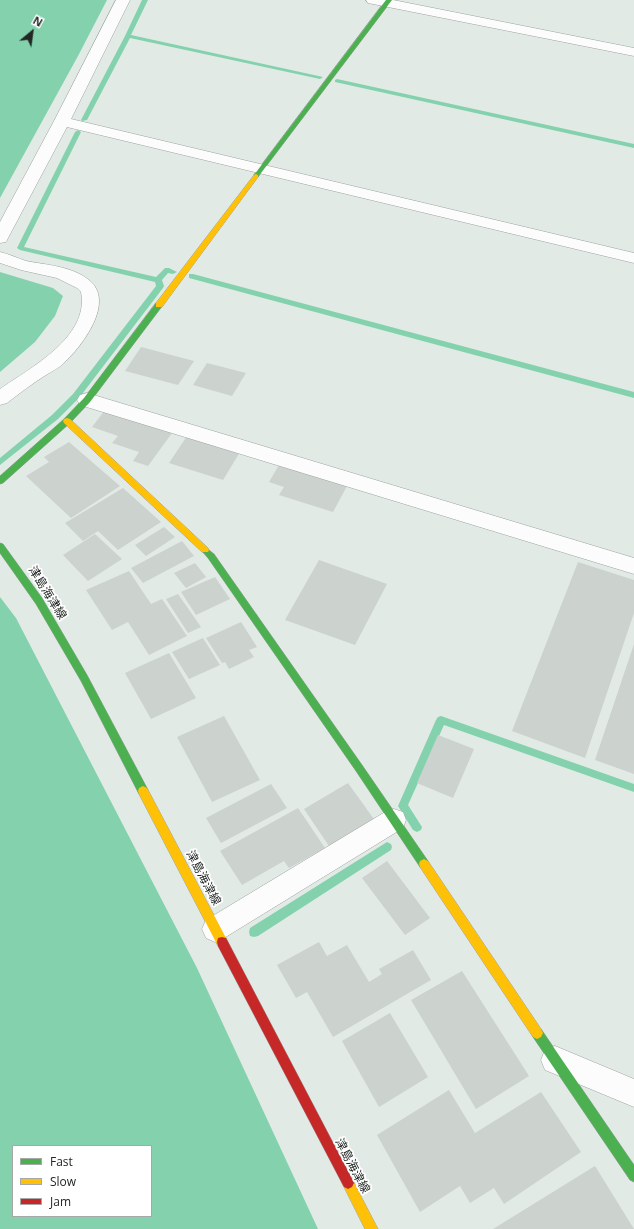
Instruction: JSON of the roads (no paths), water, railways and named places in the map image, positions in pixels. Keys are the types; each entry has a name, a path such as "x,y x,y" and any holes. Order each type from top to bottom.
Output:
{"street":[{"path":"0,238 62,122 123,0"},
{"path":"0,481 67,421 87,400 262,168 383,1 634,52"},
{"path":"62,122 262,168 634,258"},
{"path":"0,257 16,264 73,278 85,285 92,295 92,306 85,323 61,356 0,398"},
{"path":"87,400 634,566"},
{"path":"67,421 211,556 394,820 634,1176"},
{"name":"津島海津線","path":"0,546 39,601 84,678 372,1229"},
{"path":"215,929 394,820"},
{"path":"556,1060 634,1092"}],"waterway":[{"path":"128,36 145,0"},
{"path":"84,120 128,36"},
{"path":"128,36 320,77"},
{"path":"337,81 634,146"},
{"path":"78,132 20,248 158,280"},
{"path":"158,280 167,270 173,272"},
{"path":"191,276 634,395"},
{"path":"0,462 55,417 76,396 160,286 158,280"},
{"path":"417,827 403,806 441,720 634,788"},
{"path":"254,932 387,847"}]}
